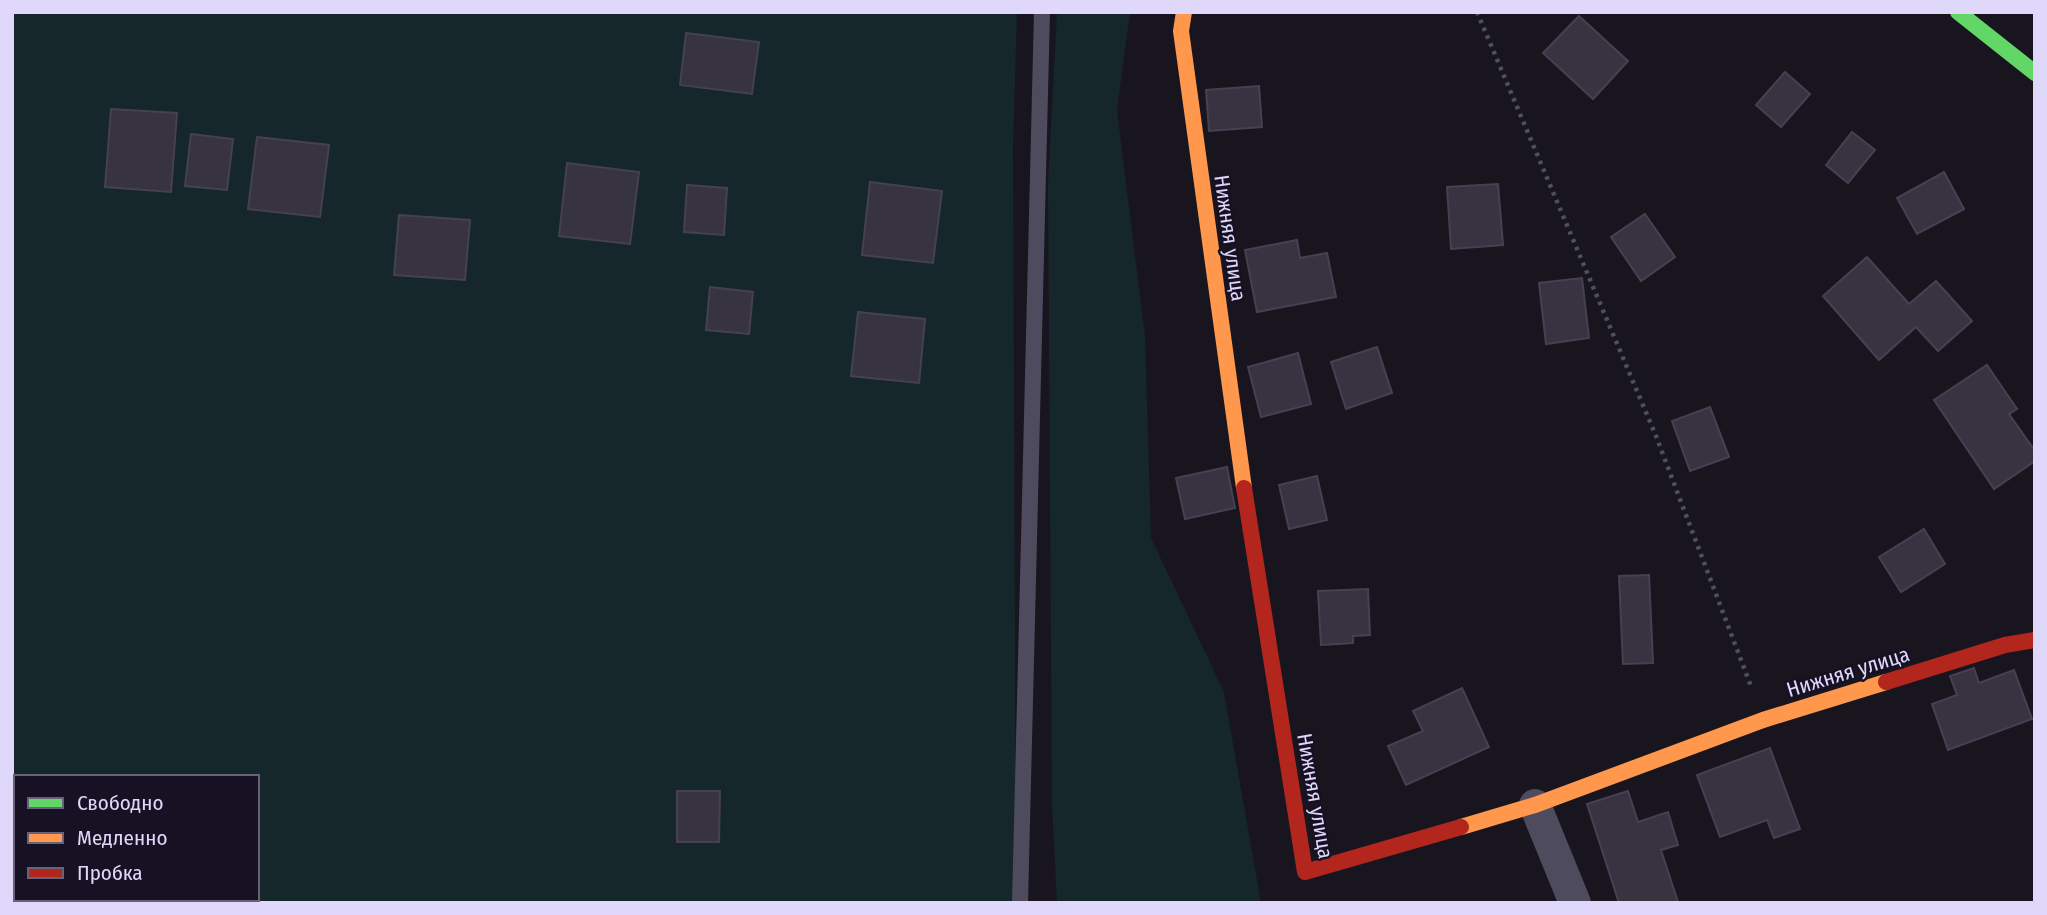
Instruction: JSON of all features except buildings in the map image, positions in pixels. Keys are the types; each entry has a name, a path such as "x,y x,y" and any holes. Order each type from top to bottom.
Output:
{"street":[{"name":"Нижняя улица","path":"1184,12 1181,32 1232,413 1304,873 1535,805 1763,720 2005,645 2035,640"},
{"path":"1958,12 2035,74"},
{"path":"1535,805 1575,903"}],"lane":[{"path":"1020,903 1042,12"}],"path":[{"path":"1476,12 1656,436 1763,720"}],"shaded area":[{"path":"12,12 1017,12 1013,148 1016,903 12,903"},
{"path":"1057,12 1130,12 1117,110 1145,336 1151,538 1224,692 1261,903 1057,903 1052,805 1048,184"}],"traffic: fast":[{"path":"1958,12 2035,73"}],"traffic: slow":[{"path":"1184,12 1181,31 1244,488"},
{"path":"1461,827 1535,805 1763,720 1886,682"}],"traffic: jam":[{"path":"1244,488 1305,872 1461,827"},
{"path":"1886,682 2005,645 2035,640"}]}
